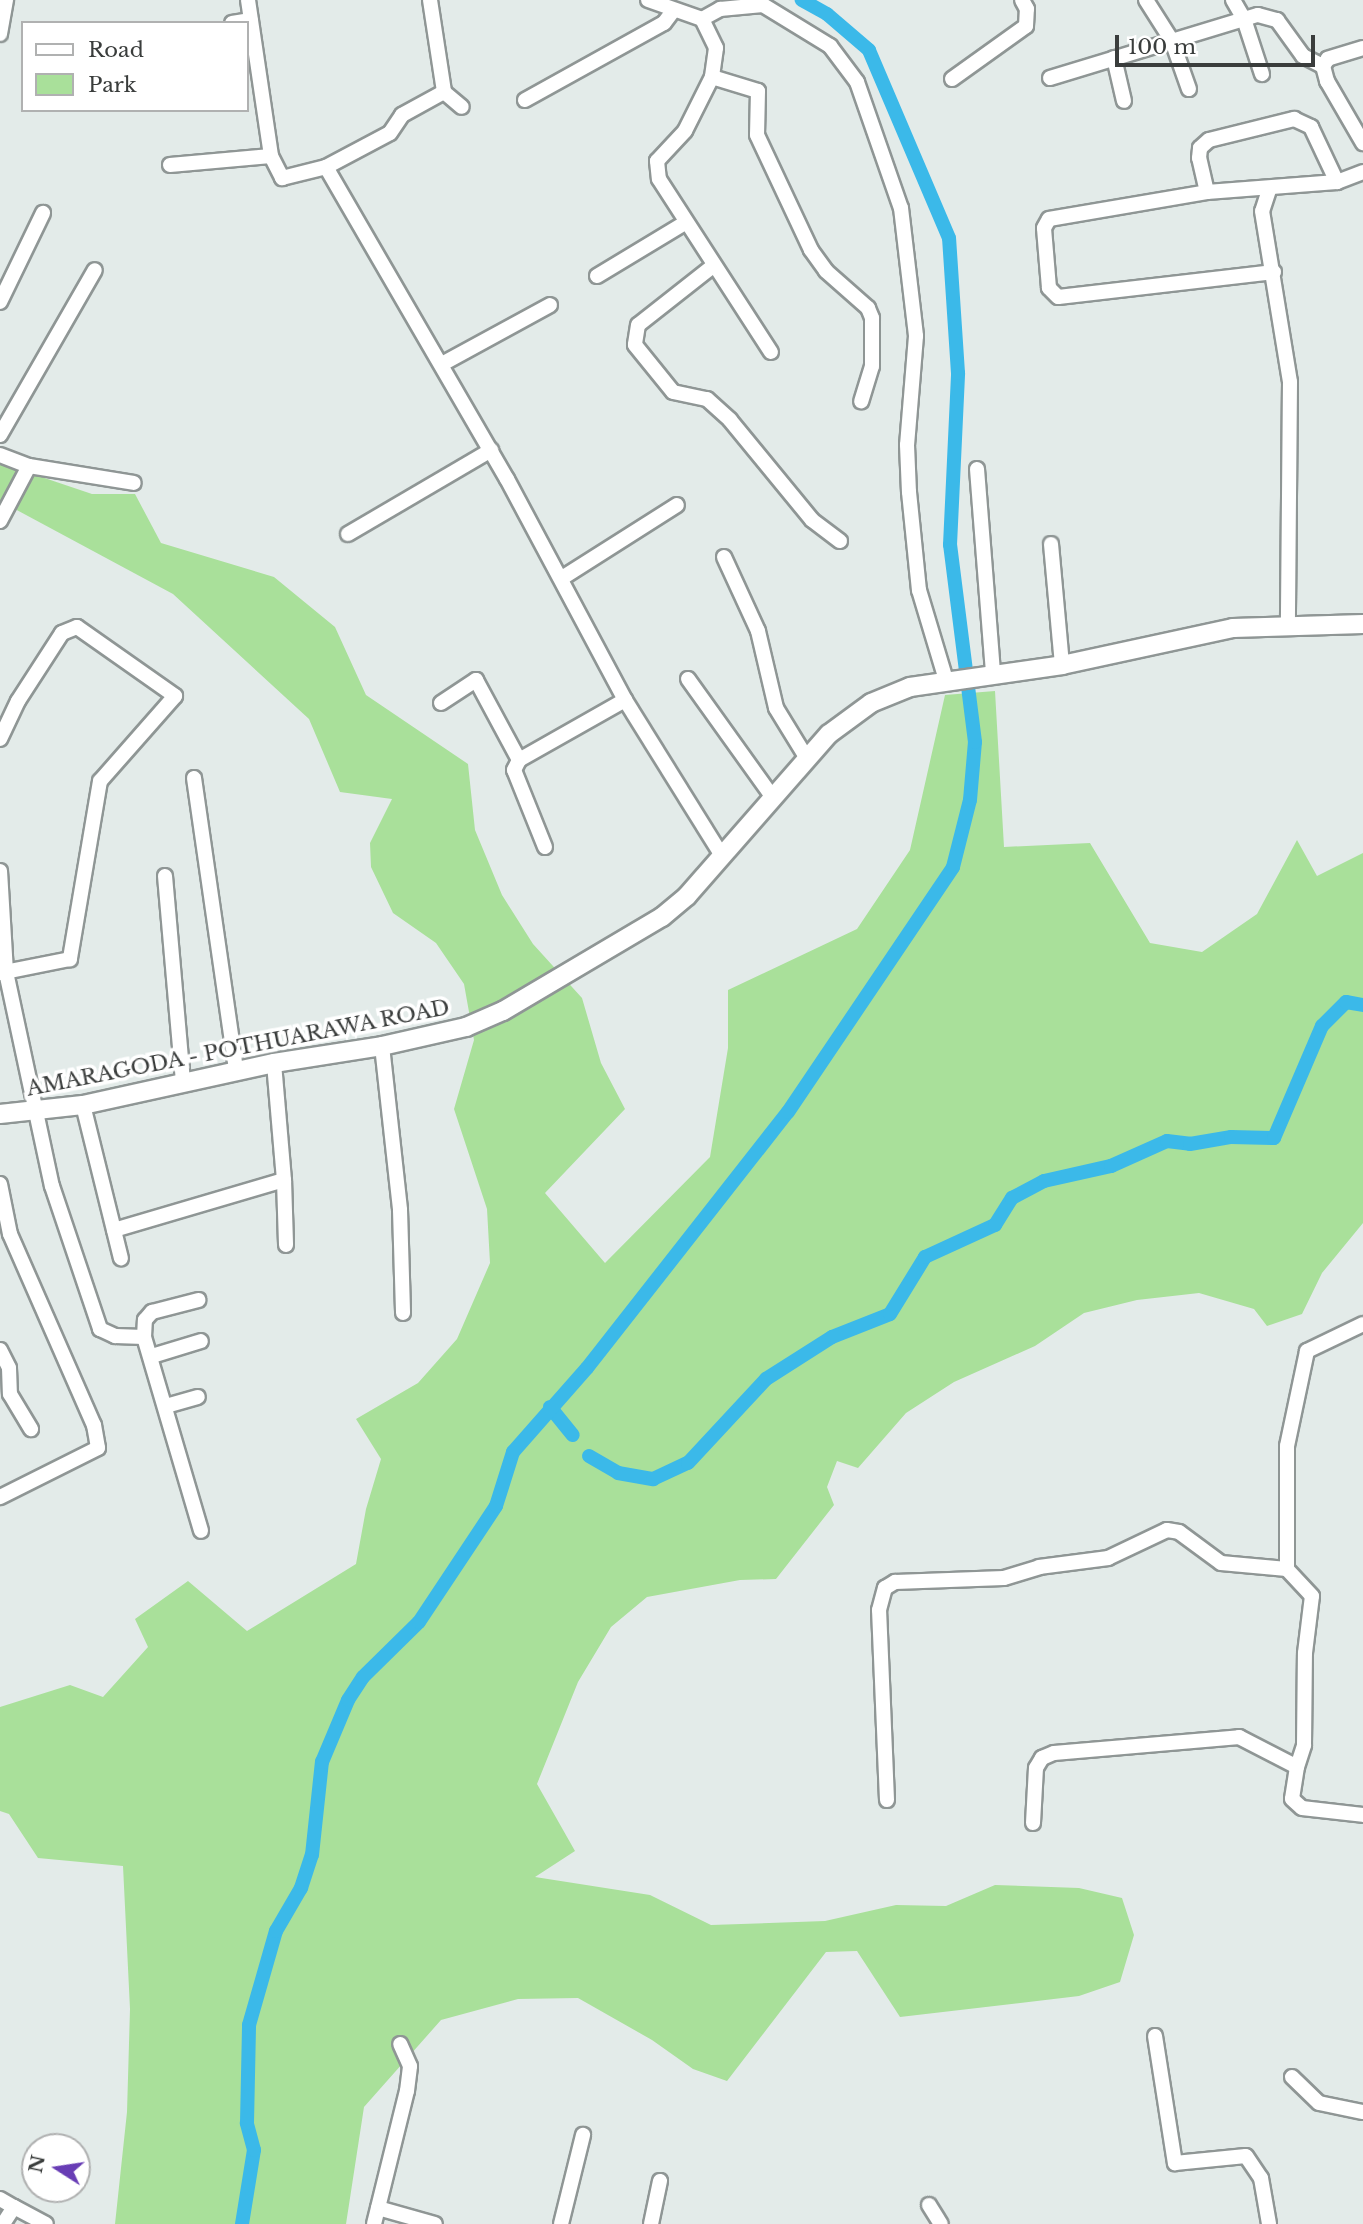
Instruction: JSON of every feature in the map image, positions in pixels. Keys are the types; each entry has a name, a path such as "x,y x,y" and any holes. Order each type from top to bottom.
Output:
{"street":[{"path":"0,34 6,0"},
{"path":"248,0 271,156 282,178 326,167 390,133 402,115 444,92"},
{"path":"430,0 444,92 462,107"},
{"path":"648,0 702,19 744,3 763,5 830,46 857,82 901,208 916,336 907,445 919,590 952,680"},
{"path":"952,79 1026,26 1027,9 1022,0"},
{"path":"1146,0 1171,41 1189,89"},
{"path":"1233,0 1244,19 1262,74"},
{"path":"525,100 664,23 673,11"},
{"path":"1050,78 1258,15 1277,20 1303,56 1323,66 1327,82 1363,143"},
{"path":"702,19 716,48 712,78 685,131 657,161 659,178 685,223 771,352"},
{"path":"245,21 251,20"},
{"path":"1323,66 1328,59 1363,48"},
{"path":"1114,58 1124,101"},
{"path":"712,78 758,91 757,135 811,250 825,271 868,308 872,318 873,366 861,401"},
{"path":"1207,192 1199,158 1200,148 1209,140 1294,119 1311,127 1337,182"},
{"path":"170,165 271,156"},
{"path":"326,167 491,450 562,578 625,700 722,856"},
{"path":"1274,272 1058,297 1049,288 1044,228 1049,219 1207,192 1259,186 1269,190 1337,182 1363,172"},
{"path":"1269,190 1262,211 1290,382 1288,623"},
{"path":"0,302 43,213"},
{"path":"597,276 685,223"},
{"path":"713,266 638,325 635,345 673,392 707,399 730,420 812,520 840,541"},
{"path":"0,435 95,270"},
{"path":"442,365 550,305"},
{"path":"348,534 491,450"},
{"path":"0,455 29,466 135,483"},
{"path":"0,521 29,466"},
{"path":"978,470 985,675"},
{"path":"562,578 677,505"},
{"path":"1051,544 1062,665"},
{"path":"724,557 758,631 776,708 806,757"},
{"name":"AMARAGODA - POTHUARAWA ROAD","path":"0,1114 83,1105 274,1063 382,1046 466,1027 528,997 662,917 687,896 806,757 871,703 910,687 1062,665 1233,628 1288,623 1363,624"},
{"path":"0,739 18,701 62,633 77,627 176,696 100,781 71,960 3,972"},
{"path":"688,679 771,795"},
{"path":"441,703 476,680 519,760"},
{"path":"545,847 514,770 519,760 625,700"},
{"path":"194,778 236,1071"},
{"path":"0,871 3,972 51,1186 100,1329 115,1336 144,1337"},
{"path":"165,876 183,1083"},
{"path":"382,1046 400,1210 403,1313"},
{"path":"274,1063 284,1180 286,1245"},
{"path":"83,1105 121,1258"},
{"path":"114,1230 284,1180"},
{"path":"0,1184 10,1234 94,1425 98,1448 0,1497"},
{"path":"198,1300 152,1312 145,1320 144,1337 152,1356 201,1531"},
{"path":"1287,1569 1287,1446 1307,1351 1363,1324"},
{"path":"152,1356 201,1341"},
{"path":"0,1350 9,1368 5,1398 32,1429"},
{"path":"166,1406 198,1397"},
{"path":"887,1800 878,1610 885,1588 895,1582 1004,1578 1039,1567 1108,1558 1167,1530 1179,1532 1221,1563 1287,1569 1312,1596 1305,1653 1304,1745 1292,1799 1302,1808 1363,1815"},
{"path":"1033,1823 1035,1768 1042,1758 1054,1753 1239,1737 1297,1767"},
{"path":"1155,2036 1175,2163 1246,2157 1261,2178 1269,2224"},
{"path":"374,2224 407,2091 410,2066 400,2044"},
{"path":"1292,2077 1319,2103 1363,2112"},
{"path":"561,2224 583,2135"},
{"path":"651,2224 660,2181"},
{"path":"0,2199 46,2224"},
{"path":"929,2205 941,2224"},
{"path":"3,2224 14,2207"},
{"path":"378,2208 435,2224"}],"green space":[{"path":"0,463 92,494 135,494 161,543 274,577 335,627 366,695 468,764 475,830 502,895 533,944 582,998 601,1063 625,1109 545,1193 605,1263 710,1157 728,1048 728,990 857,929 910,850 945,695 995,691 1004,847 1090,843 1150,943 1202,952 1257,914 1297,840 1317,876 1363,853 1363,1223 1322,1273 1302,1314 1267,1326 1254,1309 1199,1293 1137,1300 1084,1313 1035,1346 954,1382 906,1413 858,1468 837,1461 827,1487 834,1505 776,1579 740,1580 647,1597 611,1627 578,1682 537,1784 575,1851 535,1877 650,1895 711,1925 825,1921 896,1905 946,1906 995,1885 1079,1888 1122,1898 1134,1935 1120,1982 1079,1996 900,2017 857,1951 826,1952 727,2081 693,2069 652,2040 578,1998 518,1999 441,2020 364,2107 346,2224 115,2224 127,2112 130,2009 123,1866 38,1858 9,1814 0,1811 0,1707 70,1685 103,1697 148,1647 135,1619 188,1581 247,1631 356,1564 366,1509 381,1459 356,1419 418,1383 457,1339 490,1263 487,1209 454,1109 474,1040 464,984 436,943 393,913 371,867 370,843 392,799 340,792 309,719 173,594 0,501"}],"waterway":[{"path":"242,2224 254,2150 247,2123 249,2025 276,1931 301,1888 312,1855 322,1762 348,1700 363,1677 419,1622 496,1506 513,1452 587,1368 788,1112 953,867 970,800 975,742 950,545 958,373 949,238 869,50 827,14 802,0"},
{"path":"589,1456 618,1473 653,1479 688,1463 766,1379 832,1337 890,1314 925,1257 995,1225 1012,1198 1044,1181 1111,1166 1167,1141 1190,1144 1231,1137 1274,1138 1322,1026 1346,1002 1363,1005"},
{"path":"550,1407 573,1435"}]}
